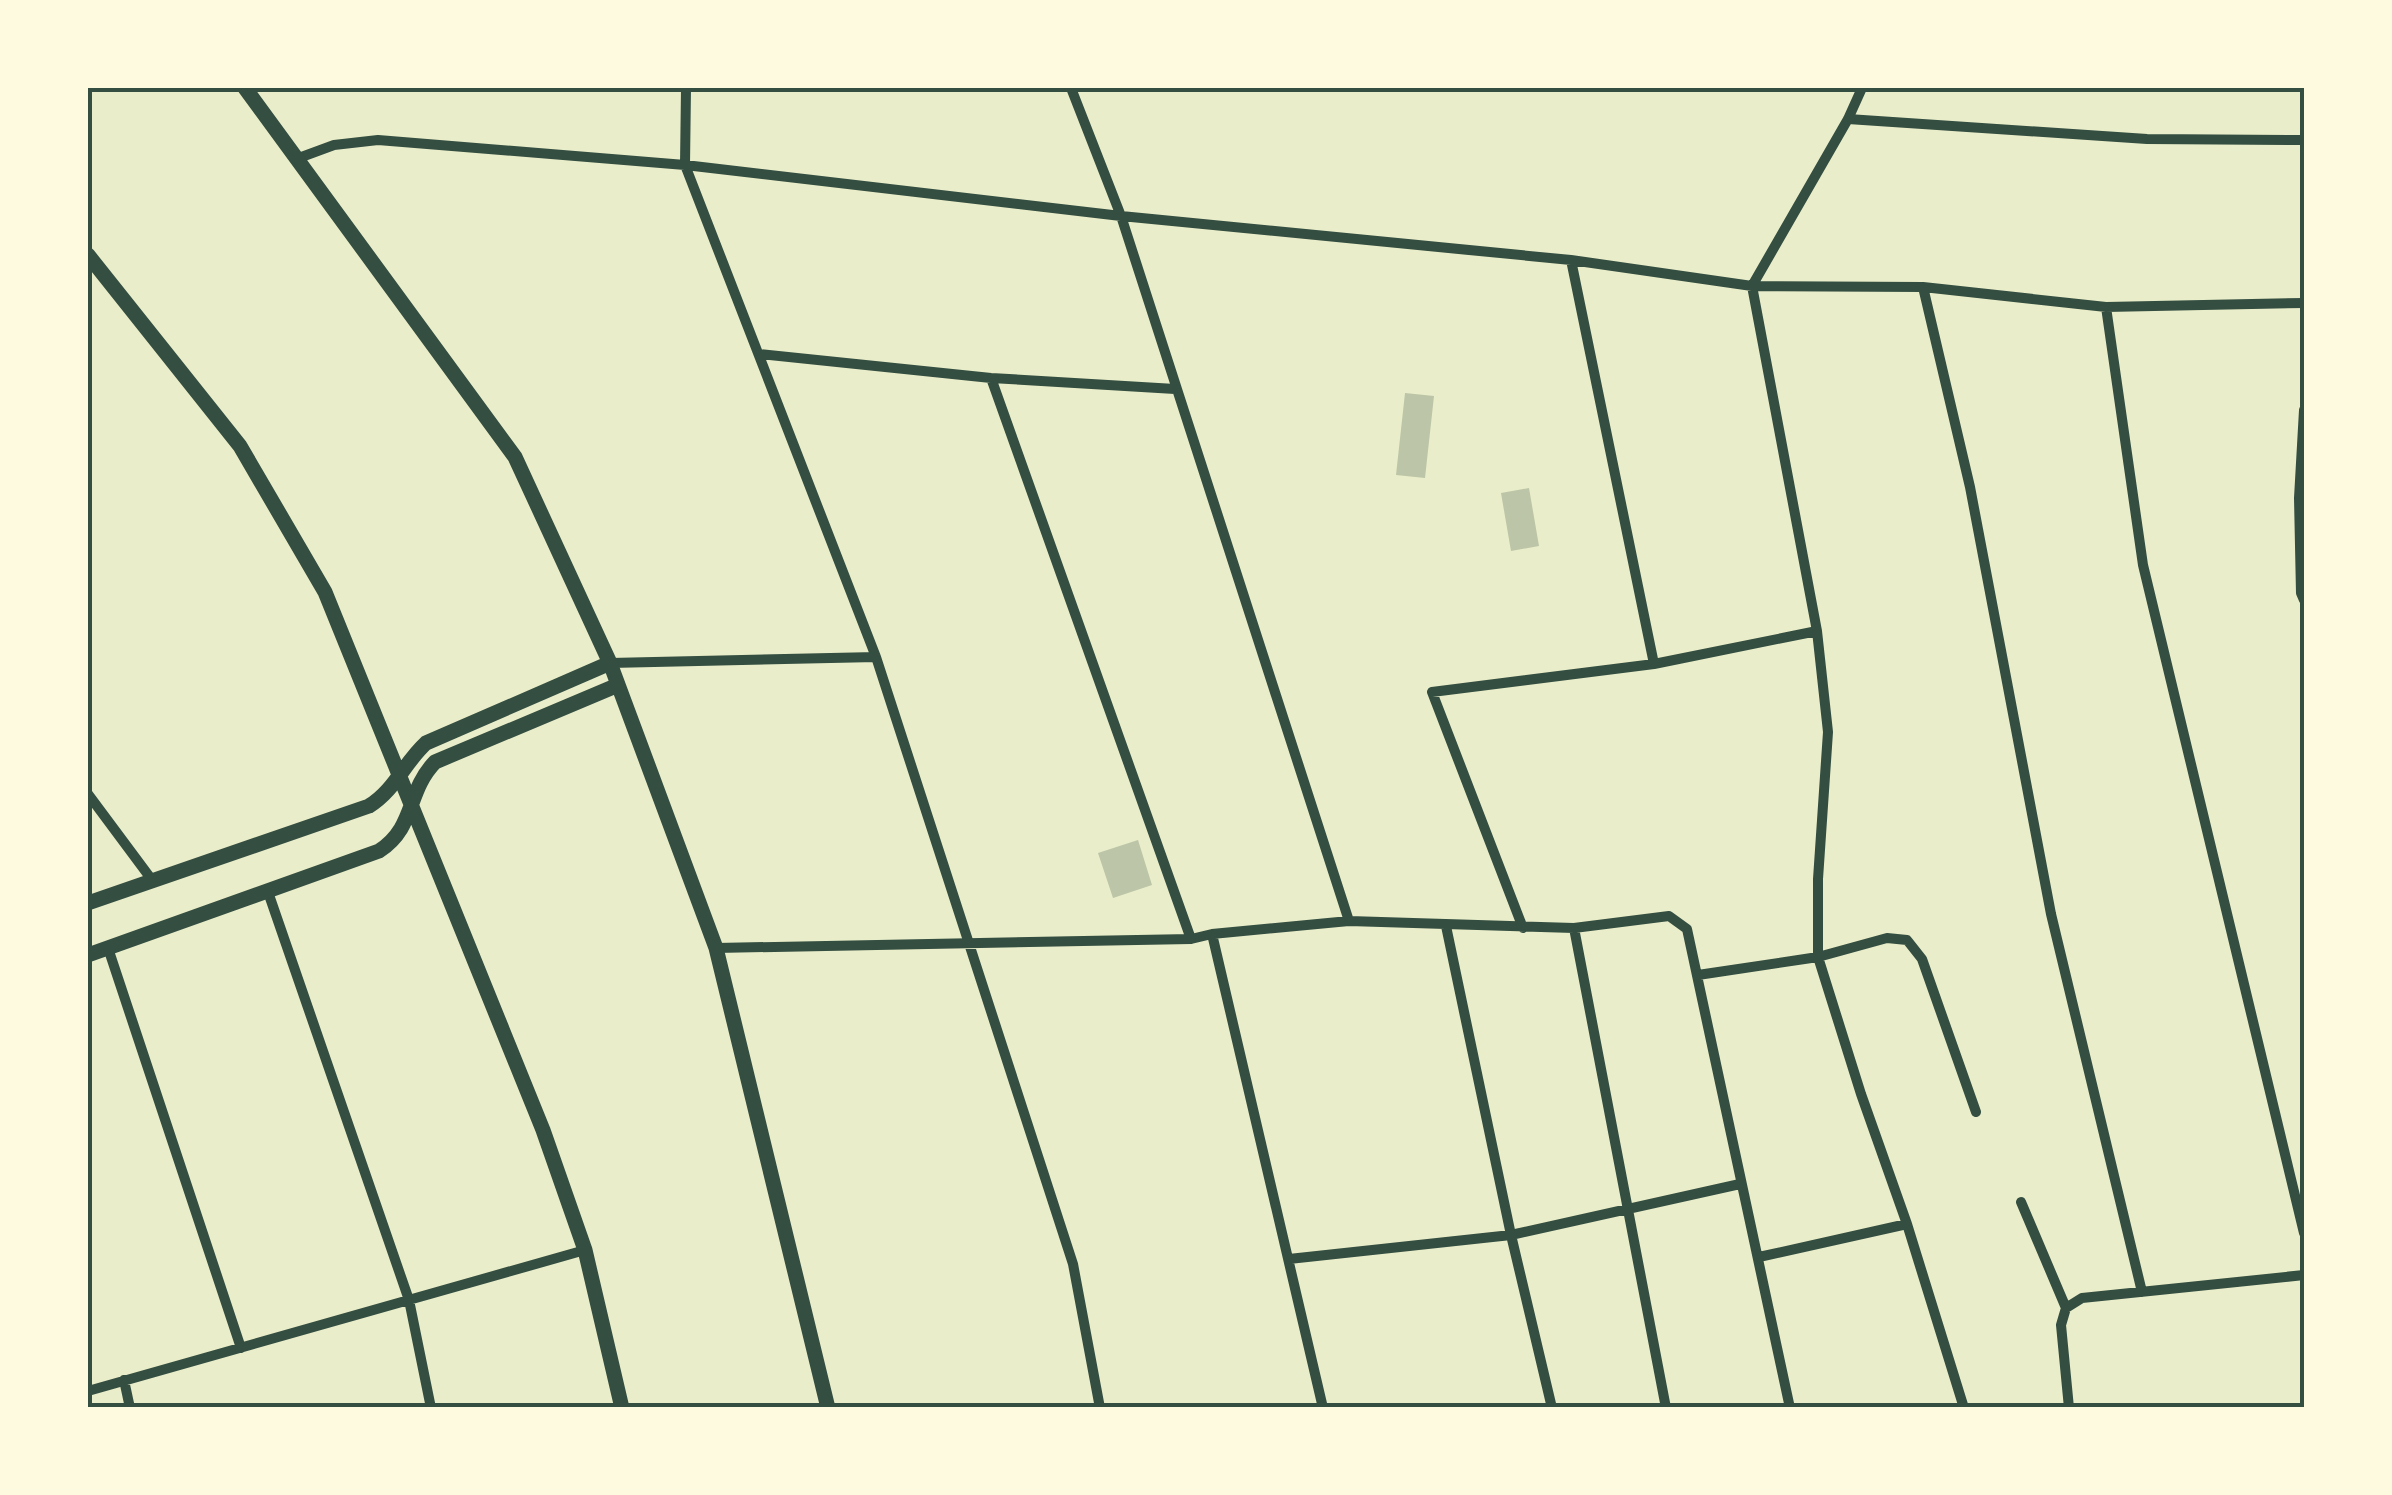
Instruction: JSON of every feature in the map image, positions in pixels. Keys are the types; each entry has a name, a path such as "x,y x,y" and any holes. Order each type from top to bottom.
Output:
{"street":[{"path":"245,88 515,457 610,663 716,948 828,1408"},
{"path":"686,88 685,165 876,657 1072,1264 1100,1408"},
{"path":"1071,88 1121,216 1349,921"},
{"path":"1862,88 1752,286 1817,631 1828,732 1818,879 1818,958 1964,1408"},
{"path":"1848,119 2147,139 2304,140"},
{"path":"296,159 334,145 378,140 685,165 1121,216 1571,260 1752,286 1923,287 2106,307 2304,303"},
{"path":"88,255 240,446 325,592 543,1130 585,1250 622,1408"},
{"path":"1571,260 1654,664"},
{"path":"1923,287 1970,488 2051,914 2142,1292"},
{"path":"2106,307 2143,565 2304,1232"},
{"path":"759,354 991,378 1175,389"},
{"path":"991,378 1191,939"},
{"path":"2304,410 2304,600"},
{"path":"1524,928 1432,692 1654,664 1817,631"},
{"path":"88,903 370,806 392,788 416,752 438,736 610,663 876,657"},
{"path":"88,956 379,850 403,829 419,781 445,756 618,685"},
{"path":"88,794 152,880"},
{"path":"268,892 409,1300 431,1408"},
{"path":"716,948 1191,939 1349,921 1574,928 1668,916 1687,929 1790,1408"},
{"path":"1446,926 1552,1408"},
{"path":"1574,928 1666,1408"},
{"path":"1212,934 1323,1408"},
{"path":"1698,975 1818,958 1887,938 1908,940 1922,959 1976,1112"},
{"path":"108,948 241,1348"},
{"path":"1290,1259 1511,1234 1740,1184"},
{"path":"2021,1202 2066,1308 2062,1326 2069,1408"},
{"path":"1759,1257 1907,1224"},
{"path":"88,1390 585,1250"},
{"path":"2066,1308 2082,1298 2304,1275"},
{"path":"124,1380 130,1408"}],"building":[{"path":"1405,393 1434,396 1425,478 1396,475"},
{"path":"1529,488 1539,546 1511,551 1501,493"},
{"path":"1138,840 1152,885 1113,898 1098,853"}]}
